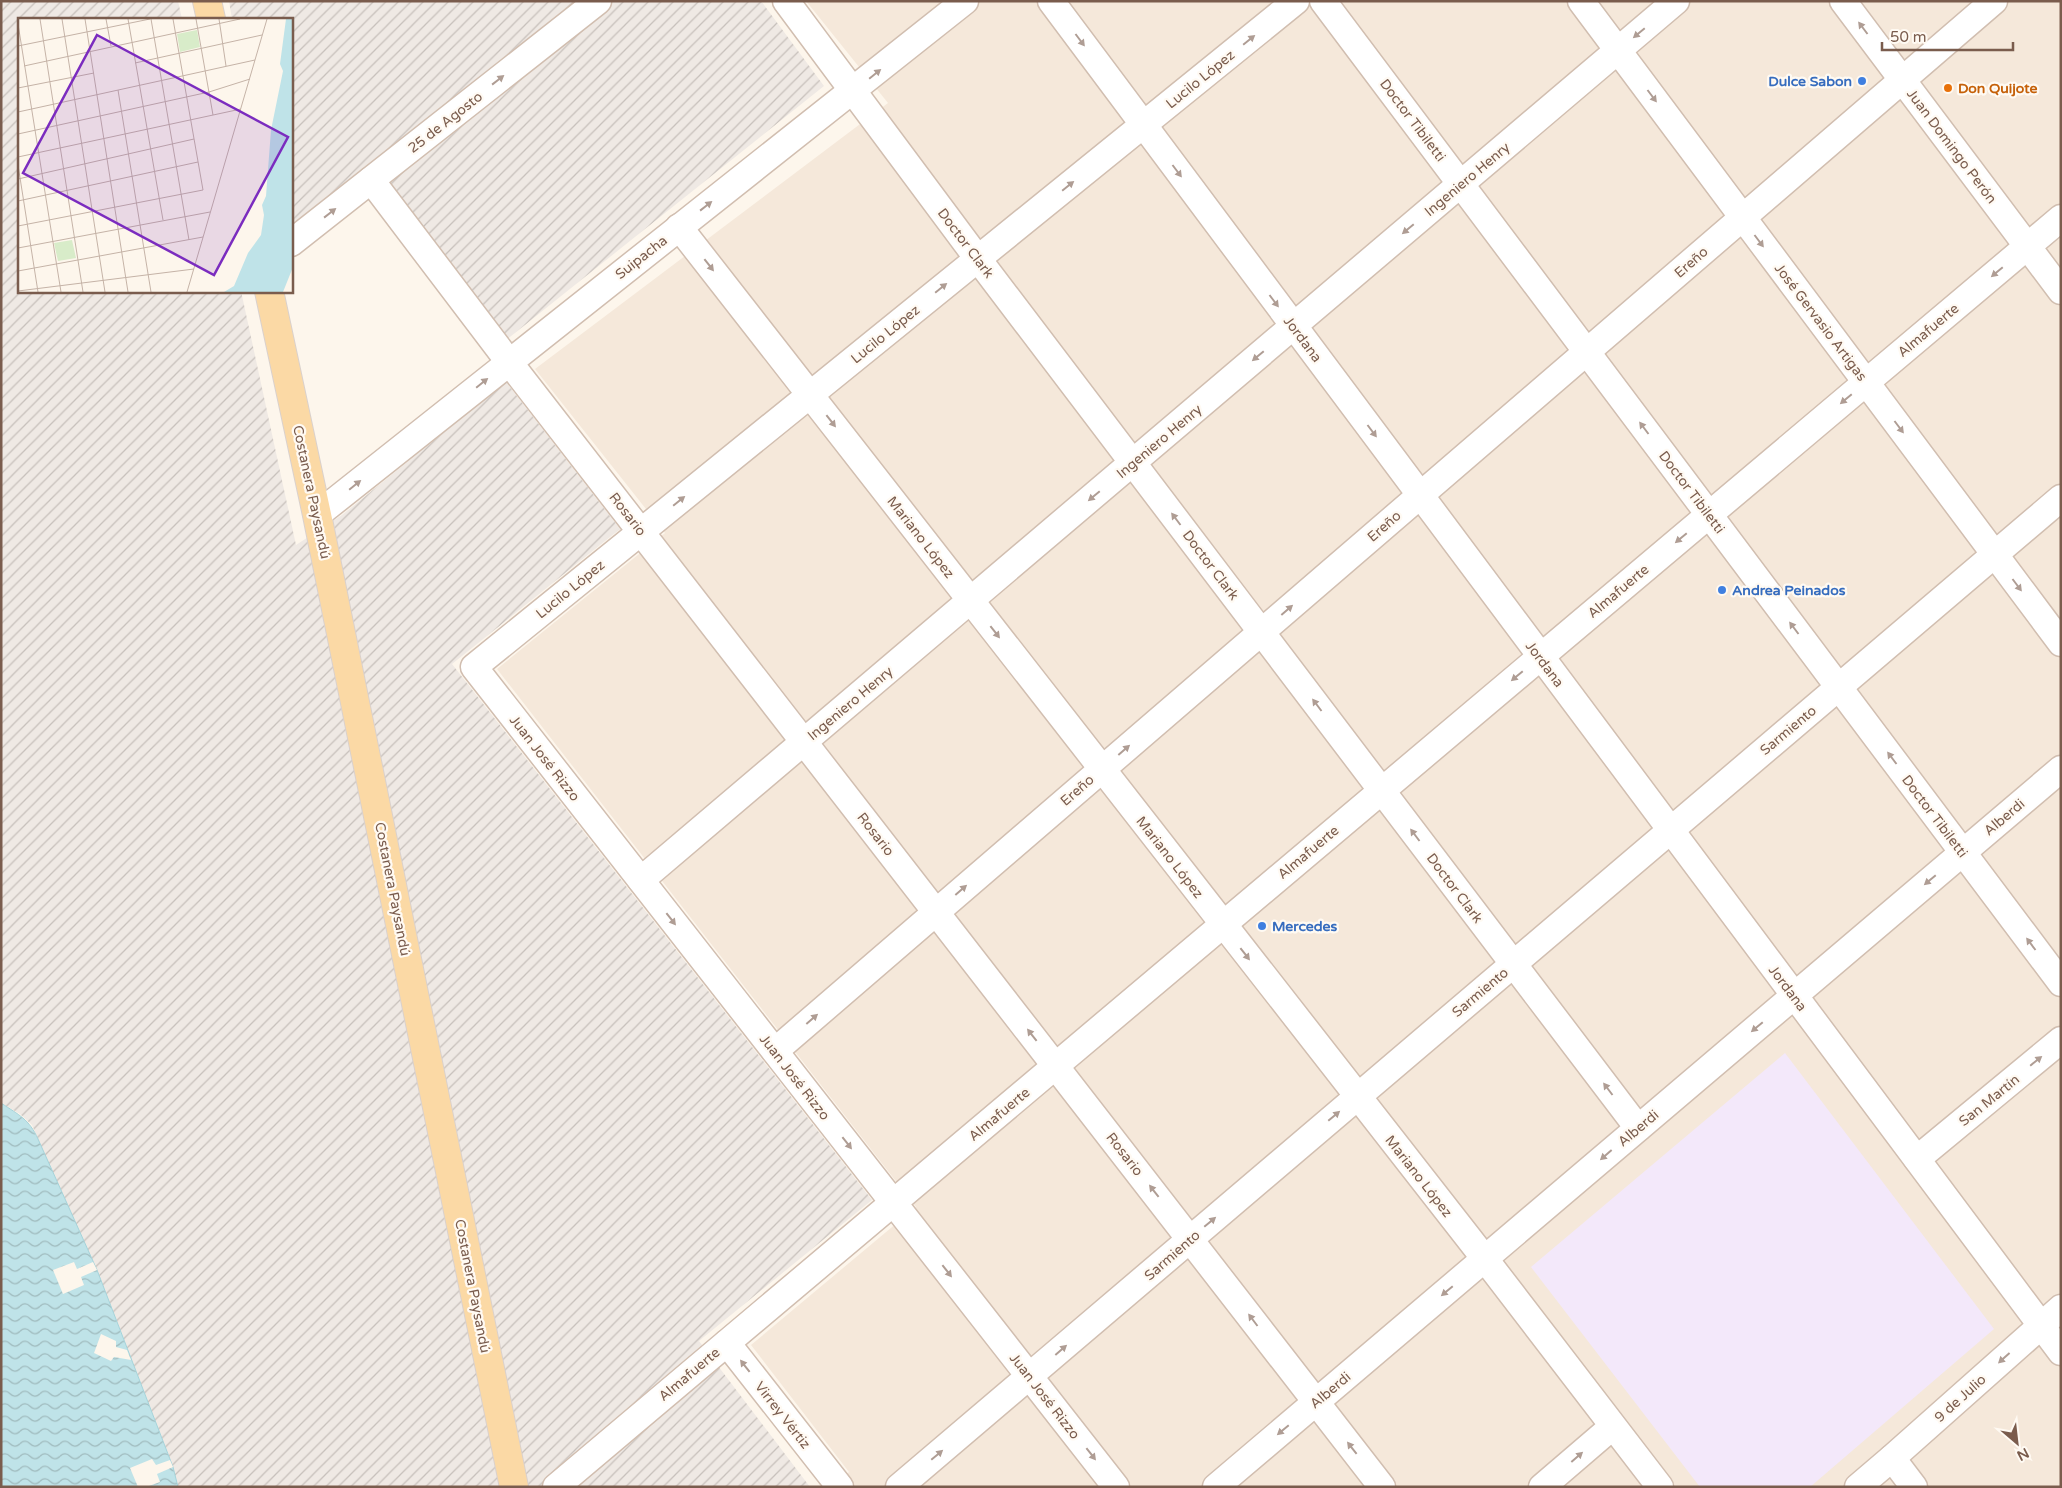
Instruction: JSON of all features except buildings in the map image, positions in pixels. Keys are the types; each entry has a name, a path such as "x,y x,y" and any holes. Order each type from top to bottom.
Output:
{"main road":[{"path":"207,1 211,18"},
{"name":"Costanera Paysandú","path":"269,292 317,515 514,1487"}],"street":[{"name":"25 de Agosto","path":"292,242 598,1"},
{"name":"Doctor Clark","path":"786,1 978,259 1638,1128"},
{"name":"Suipacha","path":"317,515 965,1"},
{"name":"Jordana","path":"1051,1 2061,1352"},
{"name":"Lucilo López","path":"474,667 1296,1"},
{"name":"Doctor Tibiletti","path":"1323,1 2061,983"},
{"name":"José Gervasio Artigas","path":"1581,1 2061,643"},
{"name":"Ingeniero Henry","path":"641,880 1676,1"},
{"name":"Juan Domingo Perón","path":"1843,1 2061,291"},
{"name":"Ereño","path":"775,1051 1994,1"},
{"name":"Rosario","path":"371,180 509,362 1191,1238 1382,1487"},
{"name":"Almafuerte","path":"556,1487 2061,218"},
{"name":"Mariano López","path":"679,227 1485,1259 1612,1427 1660,1487"},
{"name":"Sarmiento","path":"899,1487 2061,498"},
{"name":"Juan José Rizzo","path":"474,667 1116,1487"},
{"name":"Alberdi","path":"1216,1487 2061,769"},
{"name":"San Martín","path":"1917,1159 2061,1040"},
{"name":"9 de Julio","path":"1858,1487 2061,1308"},
{"name":"Virrey Vértiz","path":"727,1343 840,1487"},
{"path":"1542,1487 1612,1427"},
{"path":"1892,1458 1914,1487"}],"shaded area":[{"path":"1,1 178,1 182,18 18,18 18,292 241,292 296,545 342,515 506,382 620,529 452,664 872,1200 699,1341 810,1487 178,1487 173,1467 97,1270 32,1125 20,1114 1,1103"},
{"path":"229,1 761,1 824,86 506,340 373,175 292,240 292,18 232,18"},
{"path":"806,1 2061,1 2061,1487 832,1487 849,1472 751,1345 916,1207 497,669 665,533 535,369 888,103"},
{"path":"1785,1053 1994,1329 1810,1487 1700,1487 1531,1267"}],"water":[{"path":"1,1103 18,1114 35,1132 97,1270 173,1467 178,1487 1,1487"}],"pier":[{"path":"74,1262 77,1269 93,1262 97,1270 81,1277 84,1285 63,1294 53,1270"},
{"path":"101,1334 116,1341 116,1347 127,1350 131,1360 114,1357 111,1361 94,1353"},
{"path":"152,1459 156,1465 170,1460 173,1467 157,1474 160,1482 146,1487 138,1487 130,1468"}],"place":[{"name":"Dulce Sabon","path":"1862,81"},
{"name":"Don Quijote","path":"1948,88"},
{"name":"Andrea Peinados","path":"1722,590"},
{"name":"Mercedes","path":"1262,926"}]}
